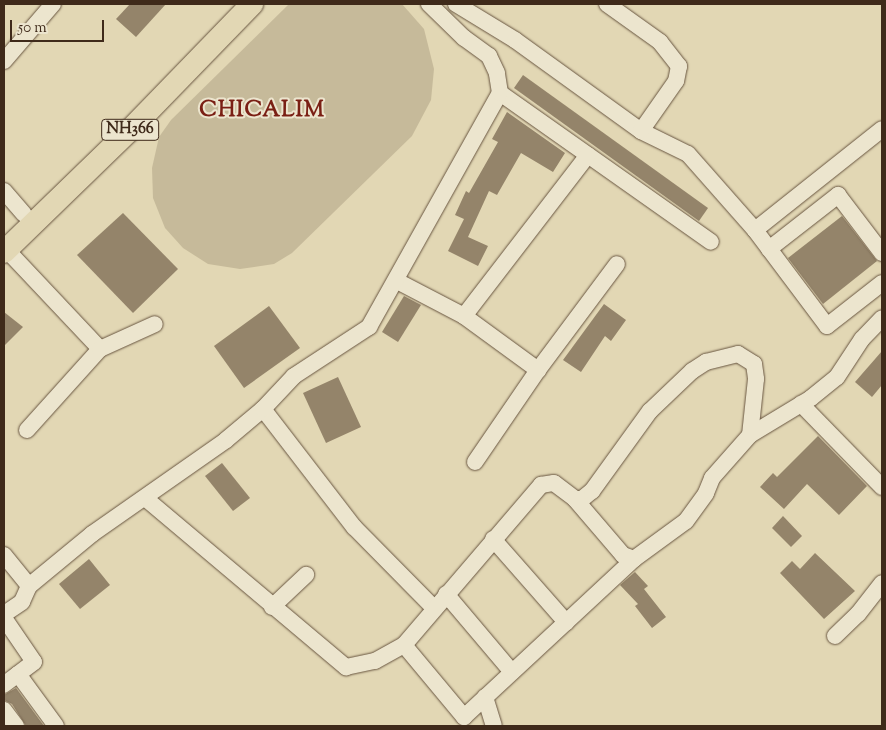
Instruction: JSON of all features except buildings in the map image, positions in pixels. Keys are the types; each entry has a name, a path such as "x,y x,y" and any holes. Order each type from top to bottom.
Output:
{"highway":[{"name":"NH366","path":"4,245 24,214 73,171 237,4"},
{"name":"NH366","path":"4,245 129,131 252,4"}],"street":[{"path":"4,61 53,4"},
{"path":"4,685 34,662 4,616 22,602 28,586 92,534 145,498 263,409 294,376 369,326 397,281 500,93 497,74 489,56 464,38 430,4"},
{"path":"456,4 516,40 641,131 688,154 755,230 827,326 882,283"},
{"path":"608,4 660,42 679,66 676,81 641,131"},
{"path":"500,93 711,242"},
{"path":"755,230 882,129"},
{"path":"464,316 588,155"},
{"path":"4,191 24,214"},
{"path":"769,248 838,195 882,253"},
{"path":"4,245 100,349"},
{"path":"475,462 538,370 617,264"},
{"path":"397,281 464,316 538,370"},
{"path":"404,645 464,717 634,559 686,522 706,493 712,478 750,435 802,404 837,377 862,339 882,318"},
{"path":"27,430 100,349 155,324"},
{"path":"575,499 582,499 592,491 650,411 706,362 738,354 754,364 756,379 750,435"},
{"path":"802,404 882,487"},
{"path":"263,409 354,527 434,608"},
{"path":"145,498 272,607 346,667 375,661 404,645 541,485 554,483 575,499 623,555 634,559"},
{"path":"493,539 566,622"},
{"path":"4,554 28,586"},
{"path":"272,607 306,575"},
{"path":"835,636 858,614 882,582"},
{"path":"446,594 512,672"},
{"path":"18,674 56,726"},
{"path":"485,697 494,726"},
{"path":"4,710 16,726"}],"shaded area":[{"path":"289,4 402,4 424,29 434,69 431,100 412,136 292,253 274,264 240,269 208,264 183,248 165,228 153,198 152,168 159,137 171,120"}],"district":[{"name":"CHICALIM","path":"262,112"}]}
